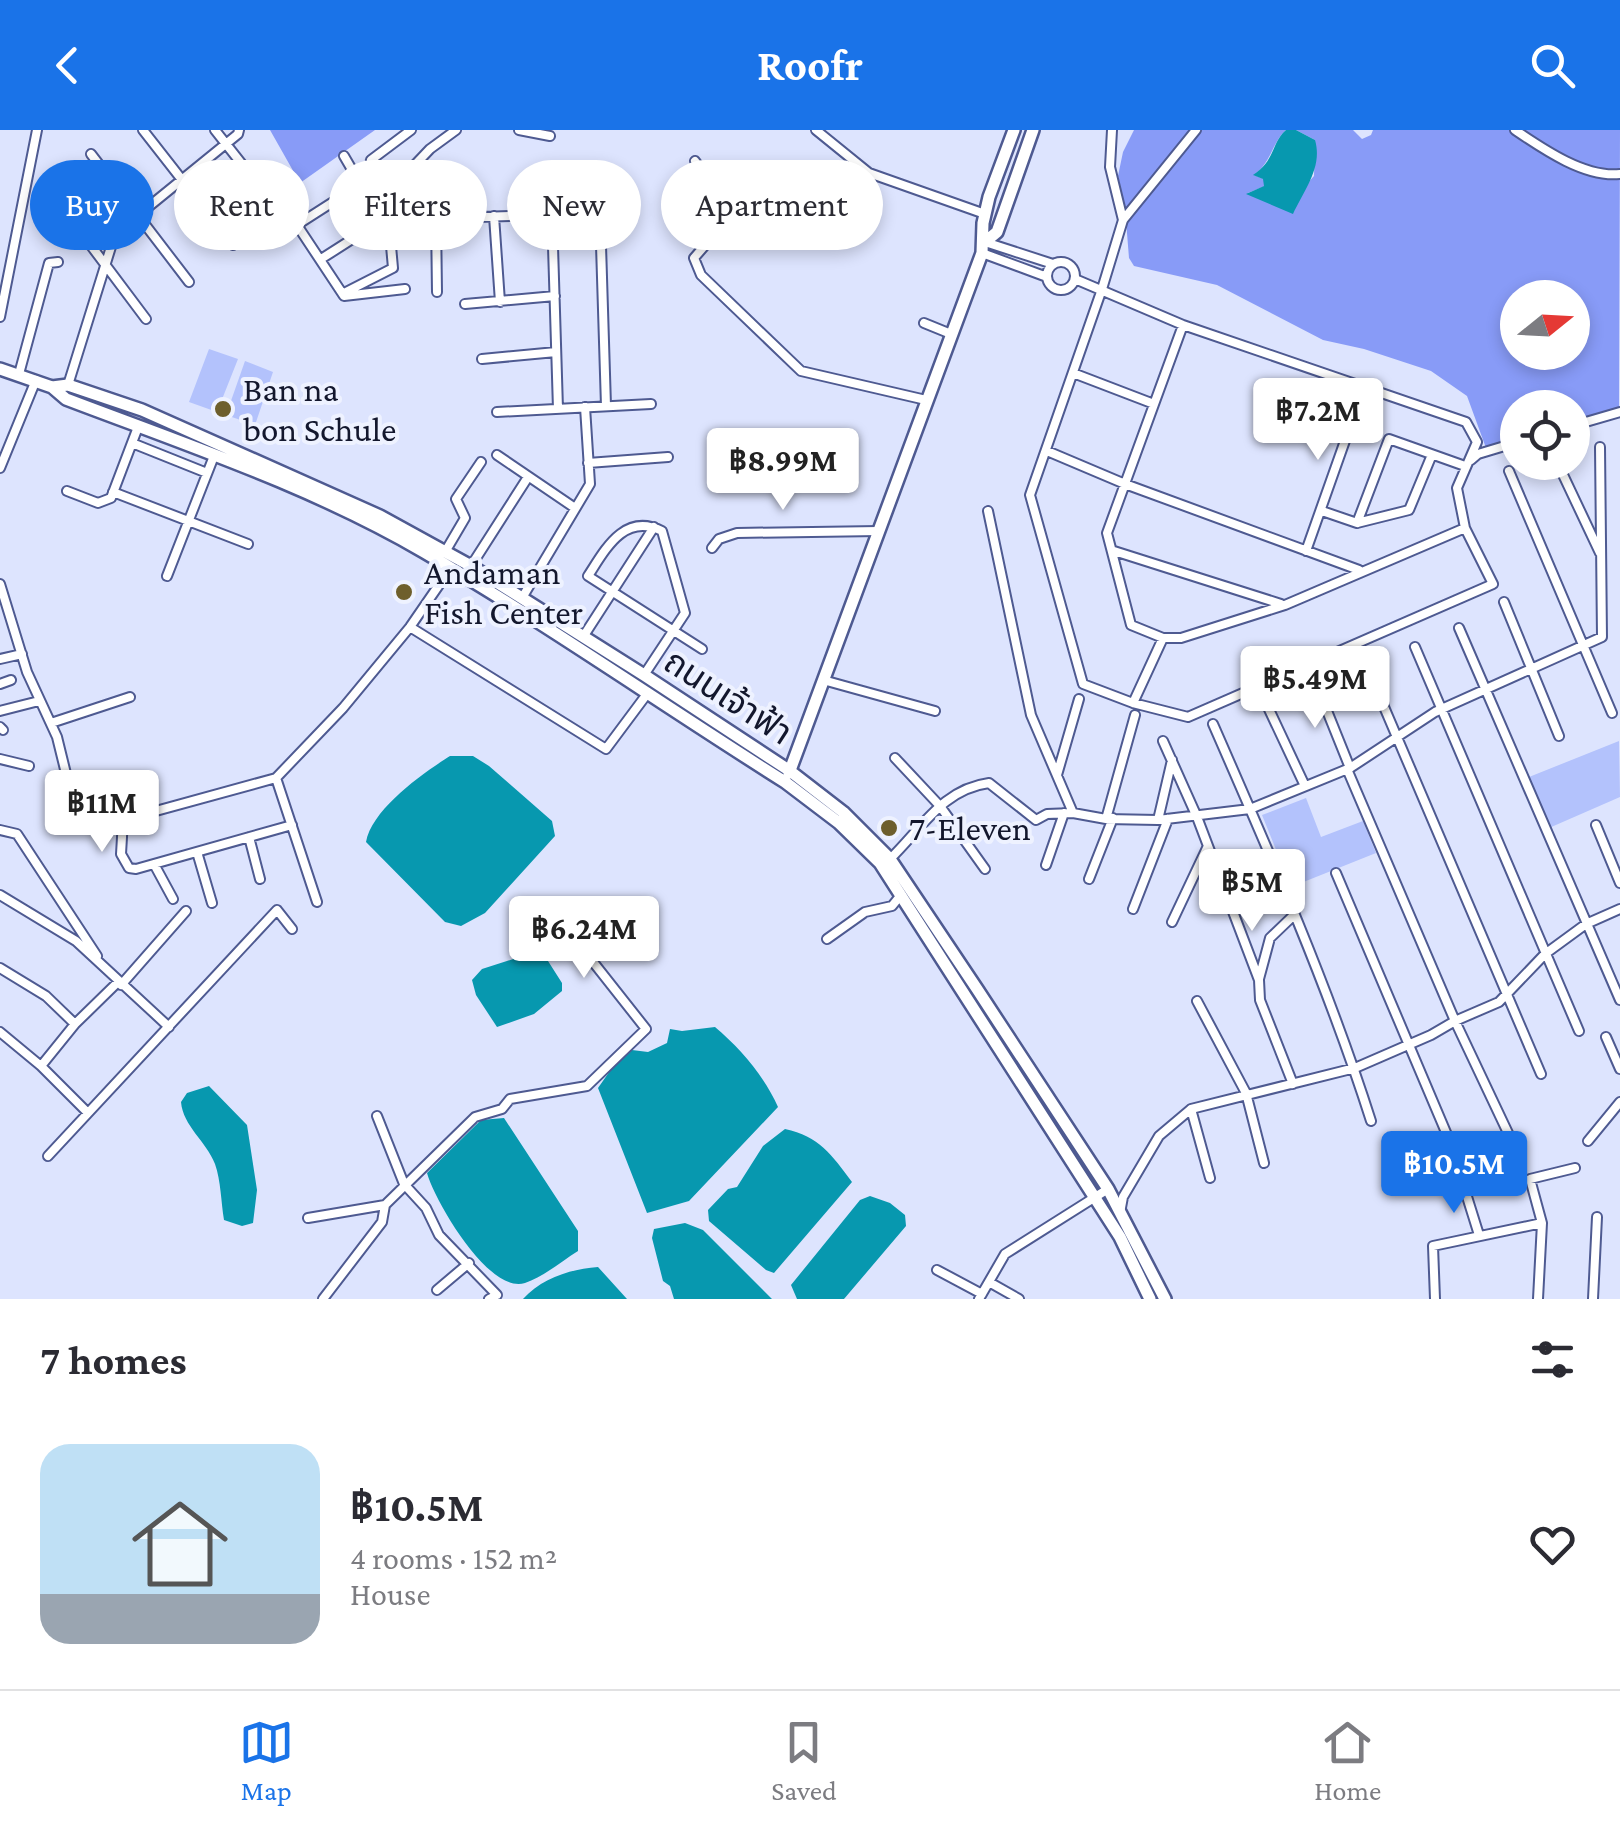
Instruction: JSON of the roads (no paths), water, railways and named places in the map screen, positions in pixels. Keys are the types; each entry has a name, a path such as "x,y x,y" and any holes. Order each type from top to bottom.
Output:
{"main road":[{"path":"788,776 983,247 986,214 1014,130"},
{"path":"983,247 997,232 1033,130"},
{"name":"ถนนเจ้าฟ้า","path":"0,369 142,410 329,491 471,566 644,675 843,812 890,858 1108,1189 1165,1299"},
{"name":"ถนนเจ้าฟ้า","path":"52,386 66,399 349,513 450,568 647,694 788,776 880,863 1120,1237 1150,1299"}],"street":[{"path":"0,317 37,130"},
{"path":"143,130 174,169"},
{"path":"215,130 239,160"},
{"path":"371,160 412,130"},
{"path":"417,160 439,134 456,130"},
{"path":"519,130 550,136"},
{"path":"816,130 869,173 986,214"},
{"path":"1112,130 1110,167 1123,220"},
{"path":"1074,279 1102,290 1182,325 1466,422 1477,442 1457,488 1466,528 1493,584 1188,717 1133,703 1083,684 1030,495 1074,373 1102,290 1123,220 1196,130"},
{"path":"1515,130 1542,148 1586,168 1620,174"},
{"path":"207,160 238,132"},
{"path":"91,154 96,160"},
{"path":"344,156 347,160"},
{"path":"154,203 174,187"},
{"path":"329,205 297,225 344,296 405,289"},
{"path":"487,216 507,216"},
{"path":"494,216 500,302"},
{"path":"154,237 188,282"},
{"path":"983,247 1052,264 1066,263 1074,270 1074,279 1070,287 1053,288 1046,276 983,247"},
{"path":"94,250 146,318"},
{"path":"68,386 110,250"},
{"path":"320,260 336,250"},
{"path":"342,293 393,268 391,250"},
{"path":"437,250 438,292"},
{"path":"553,250 558,409"},
{"path":"601,250 606,406"},
{"path":"701,250 694,258 700,275 802,371 926,400"},
{"path":"19,374 49,263 58,262"},
{"path":"1046,276 1052,264"},
{"path":"465,304 554,296"},
{"path":"924,323 951,334"},
{"path":"1182,325 1107,533 1131,625 1163,638 1181,638 1285,604 1466,528"},
{"path":"482,358 556,352"},
{"path":"1074,373 1154,404"},
{"path":"0,468 36,380"},
{"path":"1306,552 1364,387"},
{"path":"497,412 651,404"},
{"path":"522,598 590,484 585,408"},
{"path":"1590,421 1620,412"},
{"path":"68,491 98,502 111,498 138,427"},
{"path":"1357,523 1389,439 1464,466"},
{"path":"132,443 207,473"},
{"path":"1464,466 1478,454 1500,447"},
{"path":"890,858 940,806 968,786 989,784 1036,820 1047,814 1068,813 1163,820 1250,809 1348,769 1440,709 1602,637 1600,447"},
{"path":"1046,452 1359,570"},
{"path":"497,455 575,508"},
{"path":"168,576 214,456"},
{"path":"588,463 668,456"},
{"path":"1322,511 1357,523 1409,510 1431,457"},
{"path":"445,552 465,518 456,499 480,462"},
{"path":"471,566 528,477"},
{"path":"1514,480 1612,713"},
{"path":"1566,480 1602,556"},
{"path":"113,492 248,544"},
{"path":"988,511 1031,714 1068,813 1046,864"},
{"path":"644,675 675,629 685,613 662,531 633,527 614,536 588,576 675,629 702,649"},
{"path":"583,637 654,527"},
{"path":"712,548 718,539 736,533 878,531"},
{"path":"1114,551 1285,604"},
{"path":"292,825 136,869 126,865 121,854 123,820 276,778 343,708 410,627 450,568"},
{"path":"0,584 39,701 58,737 73,802"},
{"path":"1504,602 1559,736"},
{"path":"410,627 606,749 647,694"},
{"path":"1458,628 1620,1000"},
{"path":"1133,703 1163,638"},
{"path":"1414,646 1579,1031"},
{"path":"0,659 22,654"},
{"path":"1364,660 1541,1074"},
{"path":"0,684 11,680"},
{"path":"823,680 935,711"},
{"path":"1316,681 1348,769 1455,1021 1508,1133"},
{"path":"51,724 130,697"},
{"path":"1057,775 1080,699"},
{"path":"0,711 39,701"},
{"path":"1266,703 1305,786"},
{"path":"1090,880 1110,819 1135,714"},
{"path":"1213,724 1294,916 1372,1122"},
{"path":"1163,740 1259,980"},
{"path":"895,758 940,806 985,869"},
{"path":"0,759 29,766"},
{"path":"1133,909 1163,820 1172,760"},
{"path":"276,778 316,902"},
{"path":"1596,826 1620,883"},
{"path":"0,830 16,834 105,968"},
{"path":"249,837 260,879"},
{"path":"1172,922 1206,848"},
{"path":"197,852 212,904"},
{"path":"154,864 173,899"},
{"path":"1336,873 1458,1162"},
{"path":"0,895 76,941 168,1027"},
{"path":"827,939 865,912 892,906 901,895"},
{"path":"1120,1213 1123,1196 1160,1136 1192,1109 1354,1068 1432,1036 1499,1002 1546,954 1586,924 1620,909"},
{"path":"48,1156 277,910 292,928"},
{"path":"322,1299 382,1222 385,1205 475,1117 502,1109 510,1100 586,1086 646,1029 552,910"},
{"path":"41,1066 76,1024 120,984 186,911"},
{"path":"1293,1084 1260,1000 1259,980 1270,938 1294,916"},
{"path":"0,968 46,996 76,1024"},
{"path":"1197,1000 1246,1093 1264,1162"},
{"path":"0,1032 88,1113"},
{"path":"1606,1037 1620,1070"},
{"path":"1588,1140 1620,1102"},
{"path":"1192,1109 1210,1178"},
{"path":"377,1116 404,1184 426,1208 439,1235 497,1295 489,1299"},
{"path":"1538,1299 1542,1223 1530,1179 1574,1168"},
{"path":"1464,1187 1479,1235"},
{"path":"937,1270 980,1296 1005,1254 1108,1189"},
{"path":"308,1218 385,1205"},
{"path":"1593,1299 1597,1217"},
{"path":"1434,1299 1432,1246 1542,1223"},
{"path":"437,1290 469,1263"},
{"path":"988,1282 1019,1299"}],"place":[{"name":"Ban na bon Schule","path":"223,409"},
{"name":"Andaman Fish Center","path":"404,592"},
{"name":"7-Eleven","path":"889,828"}]}
